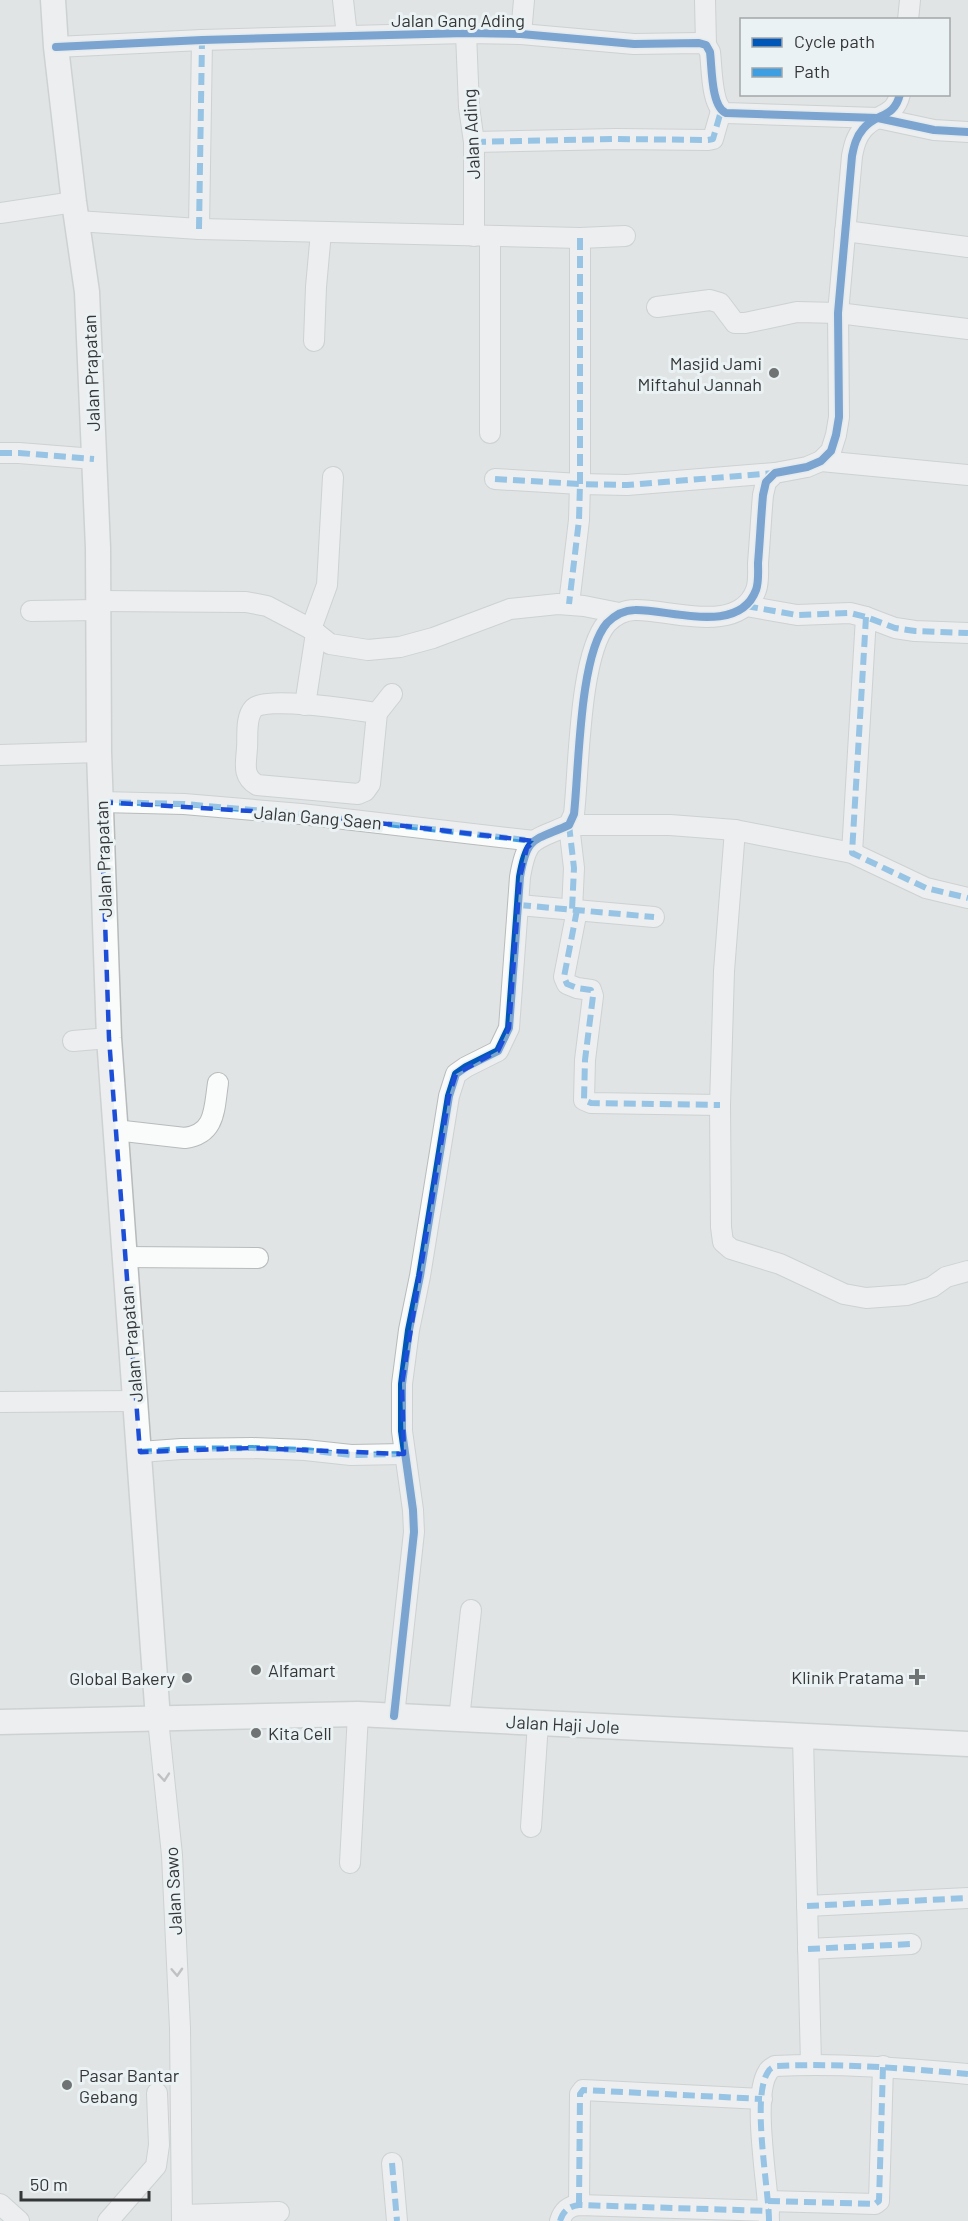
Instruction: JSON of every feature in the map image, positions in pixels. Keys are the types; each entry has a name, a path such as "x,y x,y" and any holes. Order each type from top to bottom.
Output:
{"main road":[{"name":"Jalan Prapatan","path":"53,0 56,47 87,292 94,459 99,752 110,1038 158,1719"},
{"name":"Jalan Haji Jole","path":"158,1719 358,1714 968,1744"},
{"path":"0,1722 158,1719"}],"street":[{"path":"343,0 347,36"},
{"path":"521,34 524,0"},
{"path":"705,0 706,45 710,52 716,104 721,111 878,118 934,130 968,132"},
{"path":"908,18 910,0"},
{"name":"Jalan Gang Ading","path":"56,47 202,40 466,33 521,34 634,44 699,43 706,45"},
{"name":"Jalan Ading","path":"466,33 470,107 482,236 490,433"},
{"path":"199,229 202,40"},
{"path":"495,479 627,486 775,473 807,467 821,461 831,451 837,435 838,313 849,179 855,141 864,128 878,118 891,113 897,106 900,96"},
{"path":"474,142 708,140 713,139 715,135 721,111"},
{"path":"0,213 76,211 199,229 580,238 625,236"},
{"path":"845,231 968,247"},
{"path":"314,341 321,232"},
{"path":"569,604 579,520 580,238"},
{"path":"657,307 710,300 720,303 735,323 797,312 838,313 968,329"},
{"path":"0,453 94,459"},
{"path":"821,461 968,475"},
{"path":"746,606 756,590 763,495 766,482 775,473"},
{"path":"305,705 314,631 327,585 333,477"},
{"path":"31,611 97,605 246,602 267,606 314,631 330,644 368,650 400,647 433,638 510,609 569,604 619,613"},
{"path":"720,1105 591,1103 584,1100 585,1060 593,996 591,990 567,984 564,977 575,910 574,868 569,825 574,814 580,734 597,638 607,623 619,613 634,609 699,618 730,613 746,606 797,615 833,612 866,617 896,628 915,631 968,633"},
{"path":"852,853 866,617"},
{"path":"377,713 305,705 256,706 249,715 246,771 249,780 257,785 346,793 358,794 365,790 370,784 377,713 392,694"},
{"path":"0,754 99,752"},
{"name":"Jalan Gang Saen","path":"101,802 184,804 301,814 534,841"},
{"path":"394,1716 414,1532 413,1510 404,1454 402,1384 409,1329 420,1276 449,1096 456,1074 498,1051 509,1028 519,905 527,848 534,841 569,825 670,825 735,830 852,853 926,888 968,898"},
{"path":"735,830 724,971 720,1105 723,1242 731,1249 780,1264 844,1294 866,1298 907,1295 932,1287 946,1277 968,1271"},
{"path":"519,905 654,917"},
{"path":"73,1041 110,1038"},
{"path":"115,1130 185,1138 197,1137 207,1130 212,1118 218,1083"},
{"path":"124,1257 258,1258"},
{"path":"0,1402 135,1401"},
{"path":"140,1452 252,1448 351,1455 404,1454"},
{"path":"459,1719 471,1610"},
{"path":"350,1863 358,1714"},
{"name":"Jalan Sawo","path":"158,1719 172,1855 180,2028 182,2218"},
{"path":"531,1827 538,1723"},
{"path":"968,1735 968,1744"},
{"path":"803,1737 811,2064"},
{"path":"807,1906 968,1898"},
{"path":"808,1949 911,1944"},
{"path":"769,2211 762,2147 762,2099 763,2085 768,2072 775,2066 811,2064 883,2066 968,2074"},
{"path":"560,2221 567,2209 579,2205 769,2211 875,2204 879,2201 883,2066"},
{"path":"579,2205 580,2094 583,2090 762,2099"},
{"path":"108,2221 156,2166 159,2145 157,2093"},
{"path":"392,2163 397,2221"},
{"path":"0,2204 19,2221"},
{"path":"182,2218 279,2212"}],"highlighted area":[{"path":"101,802 301,814 534,841 527,848 520,877 509,1028 498,1051 456,1074 449,1096 402,1384 404,1454 252,1448 140,1452 109,1038"}],"marked path":[{"path":"199,229 202,40"},
{"path":"474,142 708,140 713,139 721,111"},
{"path":"580,238 580,484 627,485 775,473"},
{"path":"0,453 94,459"},
{"path":"495,479 580,484 579,520 569,604"},
{"path":"746,606 797,615 850,613 895,628 968,633"},
{"path":"866,617 852,853 926,888 968,898"},
{"path":"101,802 184,804 301,814 534,841"},
{"path":"569,825 574,868 572,910"},
{"path":"519,905 654,917"},
{"path":"577,910 564,977 567,984 591,990 593,996 585,1060 584,1100 591,1103 720,1105"},
{"path":"140,1452 252,1448 351,1455 404,1454"},
{"path":"807,1906 968,1898"},
{"path":"808,1949 911,1944"},
{"path":"769,2221 761,2122 763,2084 768,2071 775,2066 799,2065 896,2068 968,2074"},
{"path":"768,2201 875,2204 879,2201 883,2066"},
{"path":"579,2205 580,2094 583,2090 762,2099"},
{"path":"392,2163 397,2221"},
{"path":"560,2221 567,2210 579,2205 769,2211"}],"cycle path":[{"path":"56,47 202,40 466,33 521,34 634,44 699,43 706,45 710,52 717,103 726,113 878,118 934,130 968,132"},
{"path":"394,1716 414,1532 402,1431 402,1384 449,1096 456,1074 498,1051 509,1028 520,877 523,864 529,847 534,842 569,825 574,814 586,686 591,660 598,639 607,623 627,611 702,617 735,612 747,604 758,584 762,503 766,482 775,473 807,467 821,461 831,451 839,417 838,313 852,156 861,132 868,124 894,108 899,96"}],"place":[{"name":"Masjid Jami Miftahul Jannah","path":"774,373"},
{"name":"Alfamart","path":"256,1670"},
{"name":"Klinik Pratama","path":"917,1677"},
{"name":"Global Bakery","path":"187,1678"},
{"name":"Kita Cell","path":"256,1733"},
{"name":"Pasar Bantar Gebang","path":"67,2085"}]}
